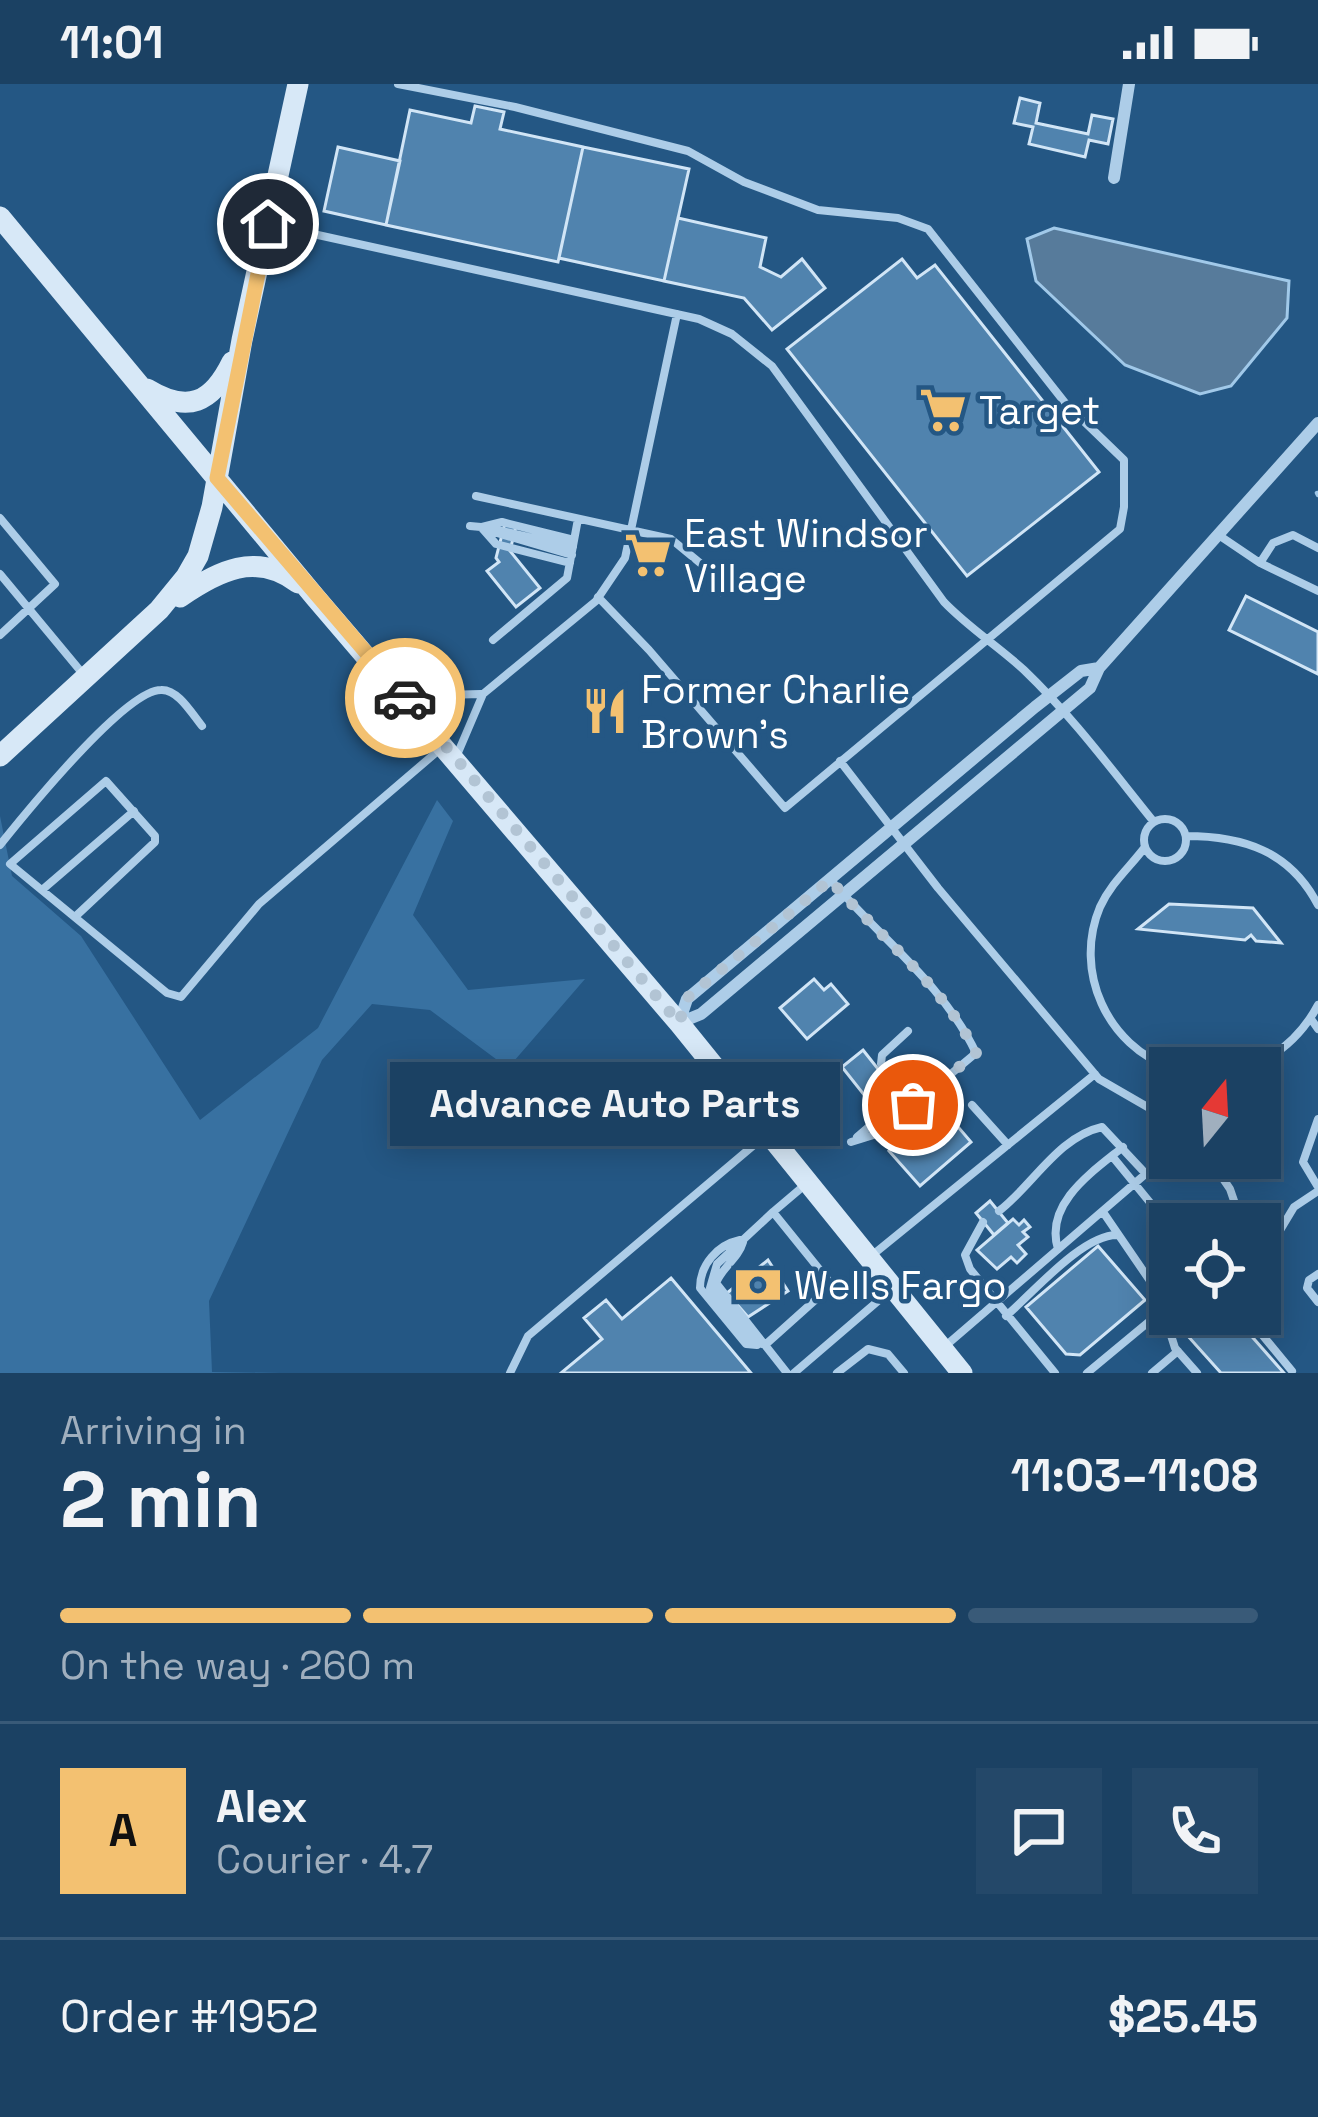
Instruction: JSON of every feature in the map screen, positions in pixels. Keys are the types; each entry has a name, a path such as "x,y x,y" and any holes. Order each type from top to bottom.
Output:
{"main road":[{"path":"0,756 159,610 198,556 298,84"},
{"path":"0,217 315,597 679,1023 962,1373"},
{"path":"136,382 180,403 205,398 224,378 242,340"},
{"path":"159,610 214,574 246,566 277,570 315,597"}],"street":[{"path":"1114,178 1129,84"},
{"path":"679,1023 701,1014 1090,688 1100,668 1318,423"},
{"path":"679,1023 687,998 1081,671 1100,668"}],"lane":[{"path":"398,84 515,107 688,152 743,182 818,210 898,218 928,229 1066,404 1124,460 1120,529 785,808 598,598"},
{"path":"268,224 677,314 732,334 772,366 944,602 1064,712 1154,822"},
{"path":"0,856 167,993 182,997 259,904 451,752 483,694 598,598 625,559 677,314"},
{"path":"476,496 671,538 711,572 721,592"},
{"path":"0,518 55,584 0,635"},
{"path":"493,640 567,578 578,519"},
{"path":"475,526 572,551 496,544 475,526"},
{"path":"1261,562 1273,543 1293,535 1318,548"},
{"path":"1220,536 1318,591"},
{"path":"0,574 85,676"},
{"path":"0,845 81,752 146,694 173,693 202,726"},
{"path":"404,696 483,694"},
{"path":"840,761 938,888 1095,1074 1149,1107"},
{"path":"10,864 106,781 155,836 155,842 76,915"},
{"path":"42,890 134,812"},
{"path":"1173,821 1186,836 1184,850 1174,859 1154,858 1145,847 1145,833 1154,822 1173,821"},
{"path":"1186,836 1219,836 1259,846 1292,868 1318,905"},
{"path":"1145,847 1119,877 1099,911 1091,973 1116,1029 1149,1058"},
{"path":"830,880 965,1030 976,1053 880,1133 851,1142 906,1095 881,1064 882,1055 908,1030"},
{"path":"1281,1051 1318,1005"},
{"path":"1310,1019 1318,1029"},
{"path":"869,1258 1095,1074"},
{"path":"510,1373 527,1336 812,1096"},
{"path":"972,1105 1008,1145"},
{"path":"1281,1229 1294,1207 1318,1189 1303,1162 1318,1119"},
{"path":"942,1348 1147,1174 1102,1127 1085,1131 998,1211"},
{"path":"1059,1250 1055,1221 1076,1187 1123,1147"},
{"path":"1112,1156 1151,1203"},
{"path":"807,1183 717,1264 710,1288 752,1340 765,1345 791,1373 894,1288"},
{"path":"765,1345 832,1286 773,1212"},
{"path":"1103,1213 1149,1281"},
{"path":"983,1222 964,1255 970,1269 1055,1373"},
{"path":"1006,1316 1086,1245 1103,1235 1118,1235"},
{"path":"1318,1274 1307,1288 1318,1302"},
{"path":"1087,1373 1149,1321"},
{"path":"1172,1335 1178,1352 1197,1373"},
{"path":"1262,1335 1292,1371"},
{"path":"836,1373 868,1349 888,1354 904,1373"},
{"path":"1152,1373 1178,1352"},
{"path":"806,1363 815,1373"}],"shaded area":[{"path":"1054,228 1289,281 1287,318 1231,386 1200,394 1125,365 1036,281 1027,239"},
{"path":"437,800 453,821 413,915 468,990 585,979 508,1068 430,1010 372,1004 322,1060 209,1301 212,1372 281,1373 0,1373 0,816 12,876 81,936 200,1120 318,1028"}],"building":[{"path":"1020,98 1040,103 1036,123 1088,134 1092,115 1113,119 1108,144 1089,140 1085,157 1029,144 1033,127 1014,123"},
{"path":"475,106 504,112 500,129 583,147 558,262 386,225 410,110 471,123"},
{"path":"338,147 400,161 386,225 324,211"},
{"path":"583,147 689,169 664,281 559,258"},
{"path":"678,218 766,238 760,267 781,277 802,259 825,288 772,330 744,298 664,281"},
{"name":"Target","path":"902,259 917,278 935,265 1099,472 967,576 787,349"},
{"path":"505,523 516,526 510,551 540,588 516,607 487,571 499,562"},
{"path":"1246,596 1318,632 1318,674 1229,630"},
{"path":"1169,904 1253,908 1281,943 1256,941 1251,935 1245,940 1138,929"},
{"path":"814,979 824,990 831,984 848,1004 807,1039 780,1008"},
{"path":"863,1050 901,1098 880,1115 842,1067"},
{"path":"941,1107 971,1142 920,1186 889,1151"},
{"path":"990,1201 1008,1223 994,1235 976,1213"},
{"path":"1013,1219 1019,1225 1024,1220 1030,1227 1023,1232 1028,1237 1018,1245 1026,1254 1017,1263 1011,1257 997,1269 977,1250"},
{"path":"1098,1246 1145,1300 1080,1355 1066,1354 1026,1307"},
{"path":"768,1260 788,1291 748,1317 727,1293"},
{"path":"671,1278 751,1373 561,1373 602,1339 584,1318 606,1300 622,1319"},
{"path":"1187,1335 1251,1335 1284,1373 1221,1373"}],"way so far":[{"path":"405,698 679,1023 687,998 830,880 923,980 965,1030 976,1053 913,1105"}],"place":[{"name":"Target","path":"943,410"},
{"name":"East Windsor Village","path":"648,555"},
{"name":"Former Charlie Brown's","path":"605,711"},
{"name":"Advance Auto Parts","path":"913,1105"},
{"name":"Wells Fargo","path":"758,1285"}],"route":[{"path":"268,224 217,478 405,698"}]}
